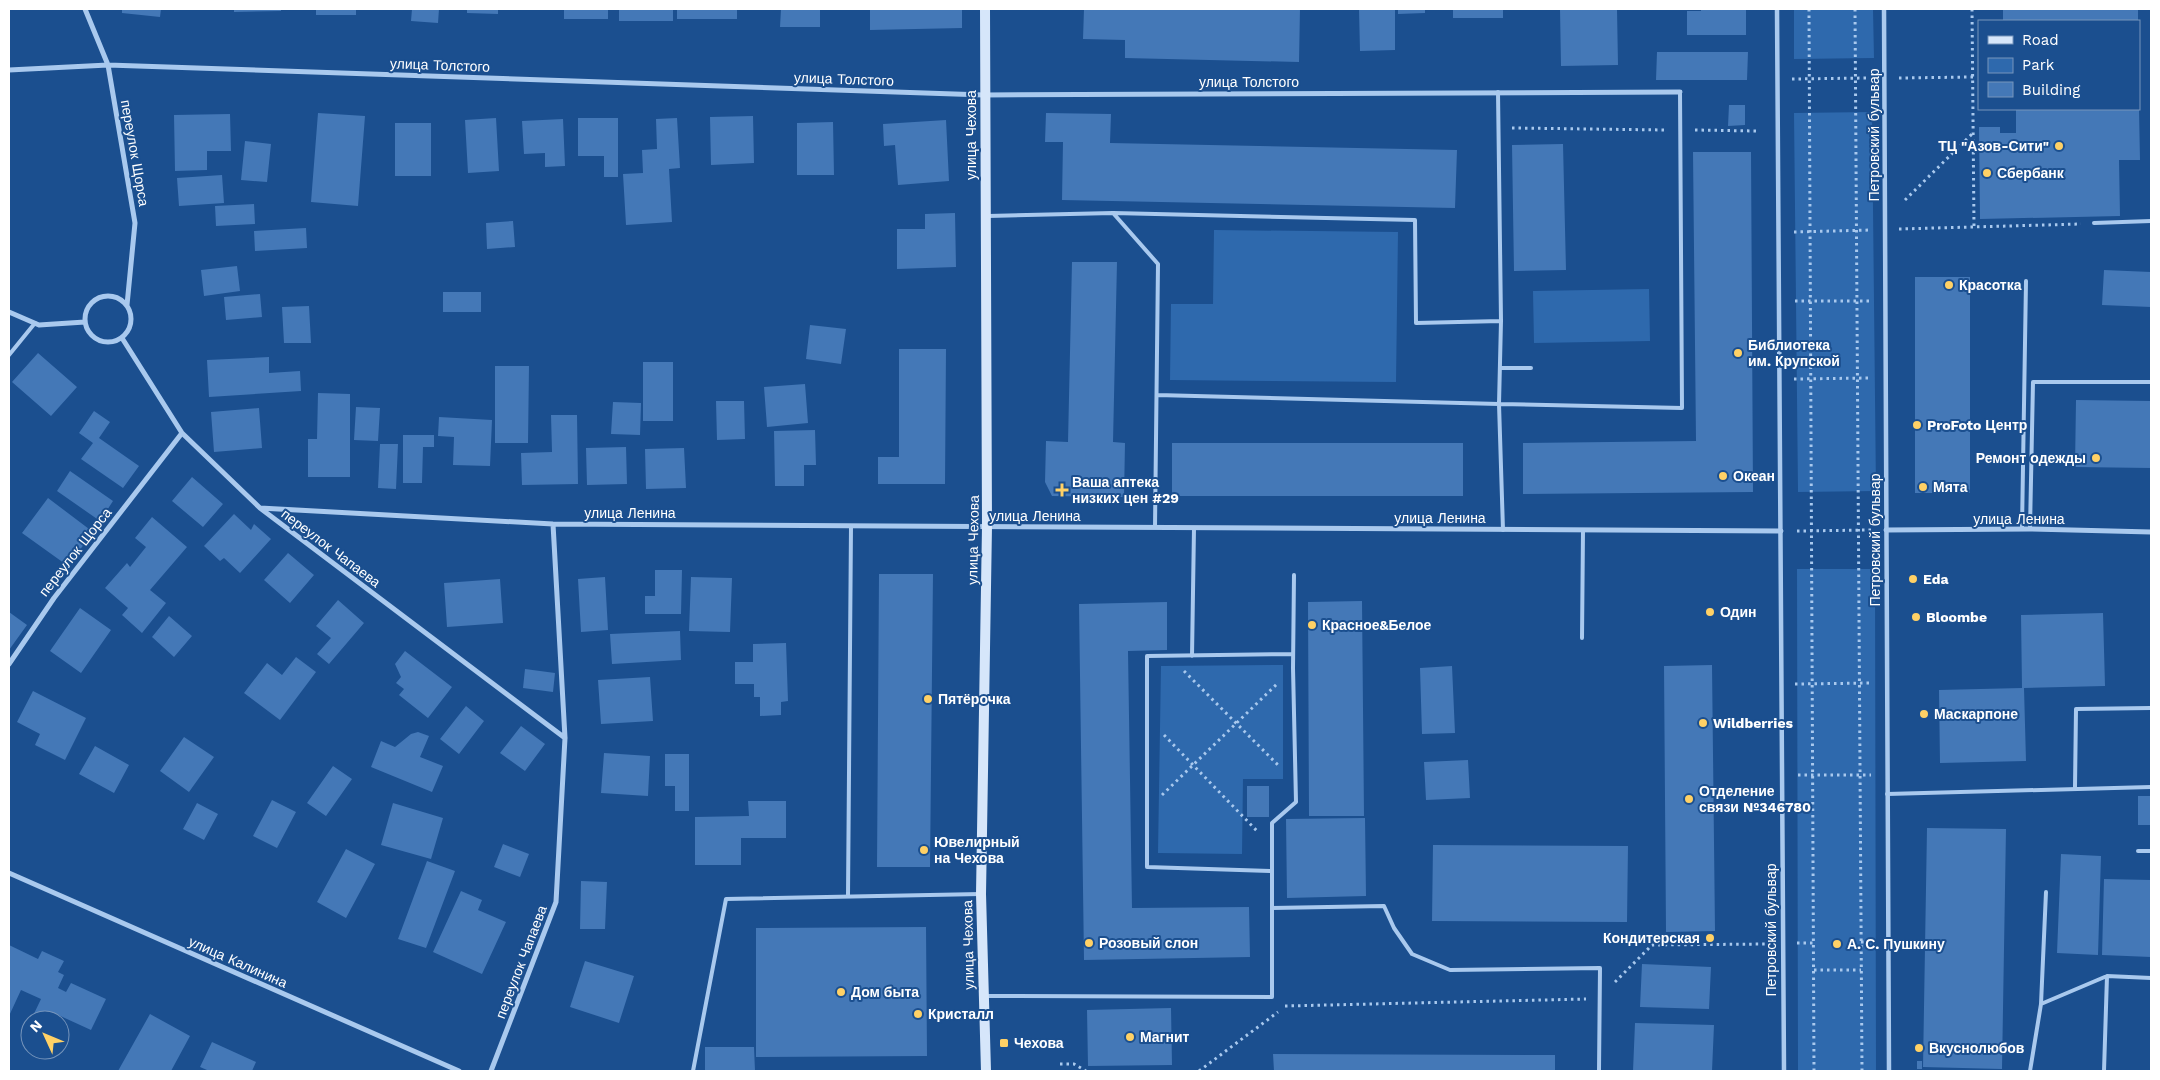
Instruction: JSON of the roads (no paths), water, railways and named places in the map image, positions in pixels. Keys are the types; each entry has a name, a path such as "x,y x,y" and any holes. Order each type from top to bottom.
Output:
{"main road":[{"name":"улица Чехова","path":"985,9 984,216 987,526 981,894 982,996 986,1071"}],"street":[{"name":"переулок Щорса","path":"85,9 108,65 135,223 126,305"},
{"name":"Петровский бульвар","path":"1777,9 1784,1071"},
{"name":"Петровский бульвар","path":"1884,9 1888,1071"},
{"name":"улица Толстого","path":"9,70 108,65 984,95 1680,92"},
{"path":"114,297 126,305 131,319 130,327 122,338 115,341 99,340 88,330 86,322 89,308 100,298 114,297"},
{"path":"9,312 39,325 86,322"},
{"name":"переулок Чапаева","path":"122,338 182,433 260,508 565,738"},
{"name":"переулок Щорса","path":"9,664 54,598 182,433"},
{"name":"улица Ленина","path":"260,508 553,524 1781,531"},
{"name":"переулок Чапаева","path":"491,1071 556,902 565,738 553,524"},
{"name":"улица Ленина","path":"1886,530 2030,529 2151,532"},
{"name":"улица Калинина","path":"9,873 450,1070 459,1071"}],"lane":[{"path":"1498,92 1501,321 1499,404 1503,530"},
{"path":"1157,395 1682,408 1680,92"},
{"path":"984,216 1113,214 1415,220 1416,323 1501,321"},
{"path":"1113,214 1158,264 1155,527"},
{"path":"2094,224 2151,221"},
{"path":"2022,529 2026,281"},
{"path":"9,355 34,323"},
{"path":"1500,368 1531,368"},
{"path":"2030,529 2033,382 2151,382"},
{"path":"848,896 851,526"},
{"path":"1192,656 1194,528"},
{"path":"1582,638 1583,530"},
{"path":"982,996 1272,997 1270,871 1272,823 1296,802 1292,668 1294,575"},
{"path":"1270,871 1147,867 1148,656 1292,654"},
{"path":"2075,788 2076,709 2151,708"},
{"path":"1887,794 2151,787"},
{"path":"2138,851 2151,851"},
{"path":"2030,1071 2041,1004 2046,892"},
{"path":"693,1071 726,899 981,894"},
{"path":"1272,908 1384,906 1394,928 1412,954 1450,970 1600,968 1599,1071"},
{"path":"2041,1004 2107,976 2151,978"},
{"path":"2104,1071 2107,976"}],"place":[{"name":"ТЦ \"Азов-Сити\"","path":"2059,146"},
{"name":"Сбербанк","path":"1987,173"},
{"name":"Красотка","path":"1949,285"},
{"name":"Библиотека им. Крупской","path":"1738,353"},
{"name":"ProFoto Центр","path":"1917,425"},
{"name":"Ремонт одежды","path":"2096,458"},
{"name":"Океан","path":"1723,476"},
{"name":"Мята","path":"1923,487"},
{"name":"Ваша аптека низких цен #29","path":"1062,490"},
{"name":"Eda","path":"1913,579"},
{"name":"Один","path":"1710,612"},
{"name":"Bloombe","path":"1916,617"},
{"name":"Красное&Белое","path":"1312,625"},
{"name":"Пятёрочка","path":"928,699"},
{"name":"Маскарпоне","path":"1924,714"},
{"name":"Wildberries","path":"1703,723"},
{"name":"Отделение связи №346780","path":"1689,799"},
{"name":"Ювелирный на Чехова","path":"924,850"},
{"name":"Кондитерская","path":"1710,938"},
{"name":"Розовый слон","path":"1089,943"},
{"name":"А. С. Пушкину","path":"1837,944"},
{"name":"Дом быта","path":"841,992"},
{"name":"Кристалл","path":"918,1014"},
{"name":"Магнит","path":"1130,1037"},
{"name":"Чехова","path":"1004,1043"},
{"name":"Вкуснолюбов","path":"1919,1048"}]}
